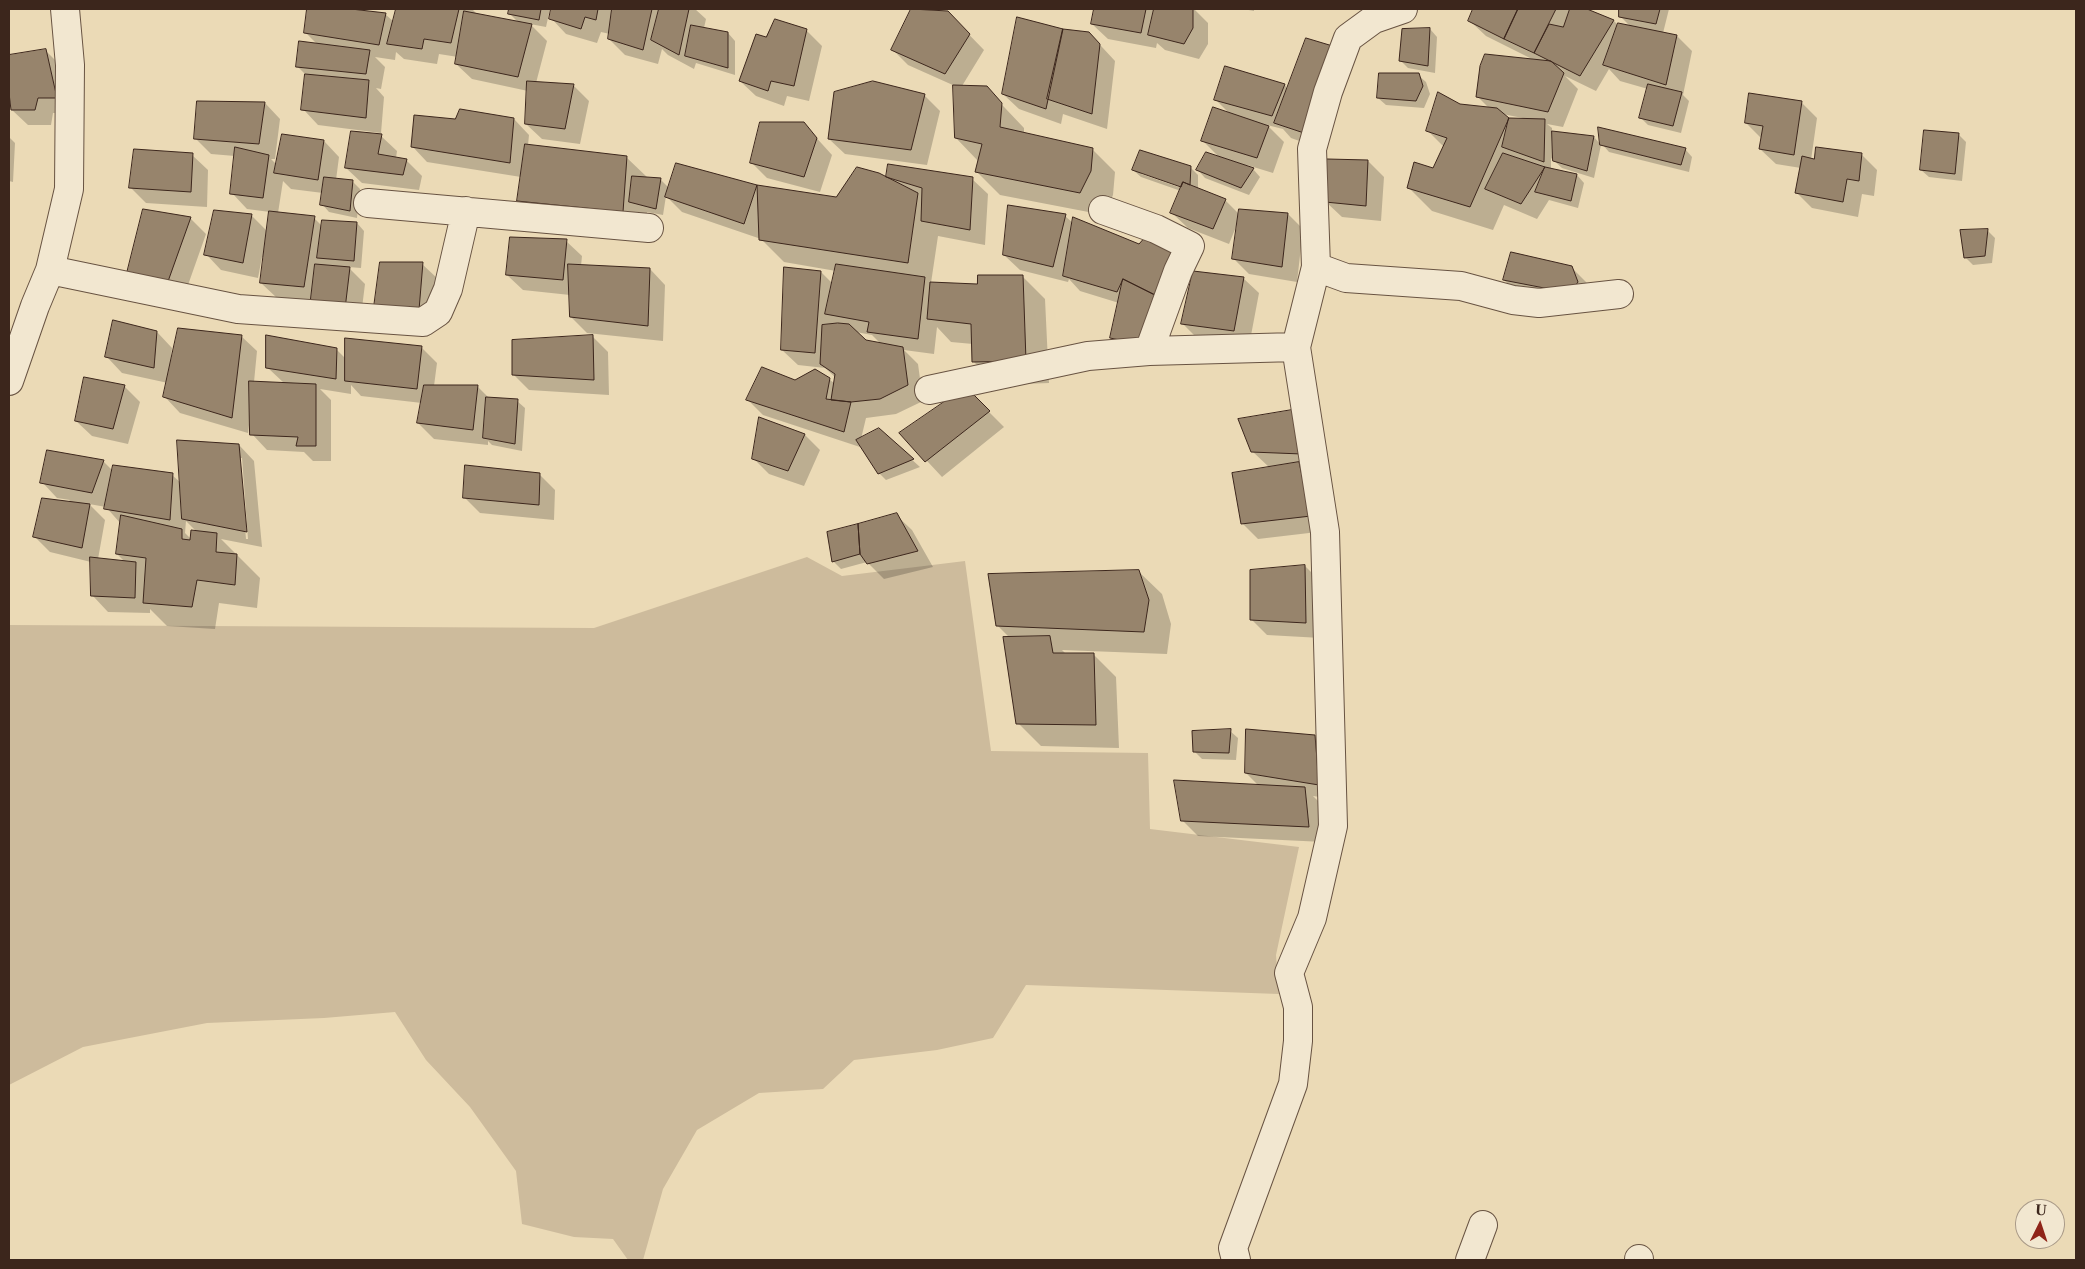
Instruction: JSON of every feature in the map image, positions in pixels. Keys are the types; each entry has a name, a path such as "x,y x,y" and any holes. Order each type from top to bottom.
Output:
{"street":[{"path":"9,381 35,306 50,270 69,189 70,65 66,9"},
{"path":"1236,1260 1233,1248 1292,1084 1298,1041 1298,1007 1290,973 1312,918 1333,826 1324,532 1296,347 1316,267 1312,149 1328,92 1348,38 1374,19 1403,9"},
{"path":"368,203 649,228"},
{"path":"1102,210 1156,229 1190,246 1178,271 1150,351"},
{"path":"50,270 238,309 423,322 438,312 448,289 466,211"},
{"path":"1316,267 1346,278 1461,286 1513,300 1539,303 1618,294"},
{"path":"928,390 1088,356 1150,351 1296,347"},
{"path":"1470,1260 1483,1224"}],"shaded area":[{"path":"807,557 842,576 965,561 991,751 1148,753 1150,829 1299,847 1276,955 1279,994 1026,985 993,1038 937,1050 854,1060 823,1089 759,1093 697,1130 663,1189 643,1260 628,1260 613,1239 574,1237 522,1224 516,1171 470,1107 426,1060 395,1012 324,1018 207,1023 83,1047 9,1085 9,625 594,628"}],"building":[{"path":"307,9 351,9 386,13 379,45 304,33"},
{"path":"396,9 459,9 451,43 424,39 422,49 387,44"},
{"path":"509,9 541,9 539,20 508,14"},
{"path":"551,9 598,9 596,20 585,17 581,29 549,19"},
{"path":"612,9 652,9 643,50 608,39"},
{"path":"659,9 689,9 679,55 651,40"},
{"path":"911,9 948,11 970,34 945,74 891,50"},
{"path":"1094,9 1146,9 1141,33 1091,24"},
{"path":"1154,9 1193,9 1193,28 1184,44 1148,35"},
{"path":"1473,9 1518,9 1504,39 1468,21"},
{"path":"1518,9 1556,9 1534,53 1504,39"},
{"path":"1570,9 1587,9 1614,20 1580,76 1534,53 1549,24 1563,27"},
{"path":"1619,9 1660,9 1656,24 1619,17"},
{"path":"464,11 532,24 518,77 455,64"},
{"path":"1017,17 1063,29 1046,109 1002,94"},
{"path":"775,19 807,29 794,86 771,81 768,91 739,81 756,34 766,37"},
{"path":"1618,23 1677,35 1666,85 1603,65"},
{"path":"691,25 728,32 728,68 685,56"},
{"path":"1430,28 1428,66 1399,61 1402,29"},
{"path":"1063,29 1089,32 1100,44 1092,114 1047,99"},
{"path":"1306,38 1336,47 1307,134 1274,123"},
{"path":"299,41 370,50 366,74 296,67"},
{"path":"46,49 57,98 38,98 35,110 11,110 9,55"},
{"path":"1485,54 1551,61 1564,73 1548,112 1476,97 1480,66"},
{"path":"1225,66 1285,84 1272,116 1214,100"},
{"path":"1379,73 1419,73 1423,86 1416,101 1377,98"},
{"path":"305,74 369,80 366,118 301,110"},
{"path":"527,81 574,84 565,129 525,124"},
{"path":"873,81 925,94 911,150 828,139 834,92"},
{"path":"1648,84 1682,92 1673,126 1639,118"},
{"path":"953,85 987,86 1002,103 1000,127 1093,148 1091,171 1080,193 975,172 982,144 955,138"},
{"path":"1438,92 1460,104 1497,108 1509,118 1470,207 1407,188 1414,162 1433,168 1447,138 1426,131"},
{"path":"1749,93 1802,101 1794,155 1759,149 1763,126 1745,123"},
{"path":"197,101 265,102 259,144 194,139"},
{"path":"1213,107 1269,126 1257,158 1201,141"},
{"path":"460,109 514,118 510,163 411,147 414,115 455,119"},
{"path":"1509,118 1545,119 1544,162 1502,147"},
{"path":"760,122 804,122 817,138 804,177 750,163"},
{"path":"1598,127 1686,148 1681,165 1600,145"},
{"path":"1924,130 1959,133 1955,174 1920,170"},
{"path":"351,131 382,134 378,154 407,159 403,175 345,168"},
{"path":"1552,131 1594,136 1587,171 1553,161"},
{"path":"282,134 324,140 318,180 274,173"},
{"path":"525,144 627,156 623,212 517,201"},
{"path":"235,147 269,155 263,198 230,194"},
{"path":"1816,147 1862,153 1859,181 1847,179 1843,202 1795,193 1802,156 1814,159"},
{"path":"134,149 193,153 191,192 129,188"},
{"path":"1140,150 1191,166 1190,185 1183,182 1181,187 1132,170"},
{"path":"1206,152 1254,168 1241,188 1196,170"},
{"path":"1503,153 1545,167 1521,204 1485,189"},
{"path":"1327,159 1368,160 1366,206 1325,202"},
{"path":"676,163 757,185 744,224 665,197"},
{"path":"888,164 973,177 970,230 921,221 922,188 886,177"},
{"path":"857,167 879,173 918,193 908,263 759,240 757,185 836,197"},
{"path":"1545,167 1577,174 1571,201 1535,192"},
{"path":"632,176 661,178 656,209 629,202"},
{"path":"324,177 353,180 350,211 320,205"},
{"path":"1183,182 1226,199 1213,229 1170,213"},
{"path":"1008,205 1066,214 1053,267 1003,255"},
{"path":"143,209 191,217 166,287 126,277"},
{"path":"1239,209 1288,213 1282,267 1232,259"},
{"path":"214,210 252,214 243,263 204,255"},
{"path":"269,211 315,216 304,287 260,283"},
{"path":"1073,217 1139,244 1147,235 1180,249 1157,296 1123,279 1117,292 1063,276"},
{"path":"322,220 357,222 354,261 317,258"},
{"path":"1988,229 1985,256 1964,258 1960,230"},
{"path":"510,237 567,239 563,280 506,275"},
{"path":"1511,252 1572,266 1578,282 1570,293 1503,280"},
{"path":"380,262 423,262 419,310 374,307"},
{"path":"315,264 350,267 345,309 310,307"},
{"path":"568,264 650,268 648,326 570,317"},
{"path":"836,264 925,277 918,339 867,332 869,322 825,314"},
{"path":"784,267 821,271 815,353 781,350"},
{"path":"1193,271 1244,277 1234,331 1181,324"},
{"path":"978,275 1023,275 1026,361 972,362 971,324 927,319 930,282 977,284"},
{"path":"1123,279 1157,296 1143,345 1110,338"},
{"path":"113,320 157,331 154,368 105,357"},
{"path":"849,324 866,340 903,347 908,385 880,399 851,402 831,400 835,374 820,364 822,325"},
{"path":"178,328 242,335 232,418 163,397"},
{"path":"266,335 337,348 336,379 266,368"},
{"path":"593,335 594,380 512,375 512,340"},
{"path":"345,338 422,346 417,389 345,381"},
{"path":"762,367 795,380 815,369 830,378 826,399 851,402 844,432 746,400"},
{"path":"84,377 125,385 113,429 75,421"},
{"path":"249,381 316,384 316,446 296,446 298,437 250,435"},
{"path":"424,385 478,385 473,430 417,423"},
{"path":"966,387 990,411 925,462 899,433"},
{"path":"486,397 518,399 515,444 483,438"},
{"path":"1298,409 1302,454 1251,452 1238,419"},
{"path":"759,417 805,434 788,471 752,459"},
{"path":"879,428 914,459 878,474 856,440"},
{"path":"177,440 239,444 247,532 182,519"},
{"path":"47,450 104,460 92,493 40,483"},
{"path":"1299,462 1311,516 1241,524 1232,473"},
{"path":"113,465 173,473 170,520 104,509"},
{"path":"465,465 540,473 539,505 463,498"},
{"path":"42,498 90,504 82,548 33,537"},
{"path":"897,513 918,551 867,564 860,554 858,524"},
{"path":"121,515 182,529 182,539 190,540 191,530 217,533 216,552 237,554 235,585 197,580 192,607 143,603 146,558 116,554"},
{"path":"858,524 860,554 832,562 827,532"},
{"path":"90,557 136,562 135,598 91,596"},
{"path":"1305,565 1306,623 1250,620 1250,570"},
{"path":"1139,570 1149,600 1144,632 996,626 988,574"},
{"path":"1050,636 1053,653 1094,653 1096,725 1016,724 1003,637"},
{"path":"1231,729 1229,753 1193,752 1192,731"},
{"path":"1246,729 1315,735 1319,785 1245,773"},
{"path":"1174,780 1305,787 1309,827 1181,821"}]}
